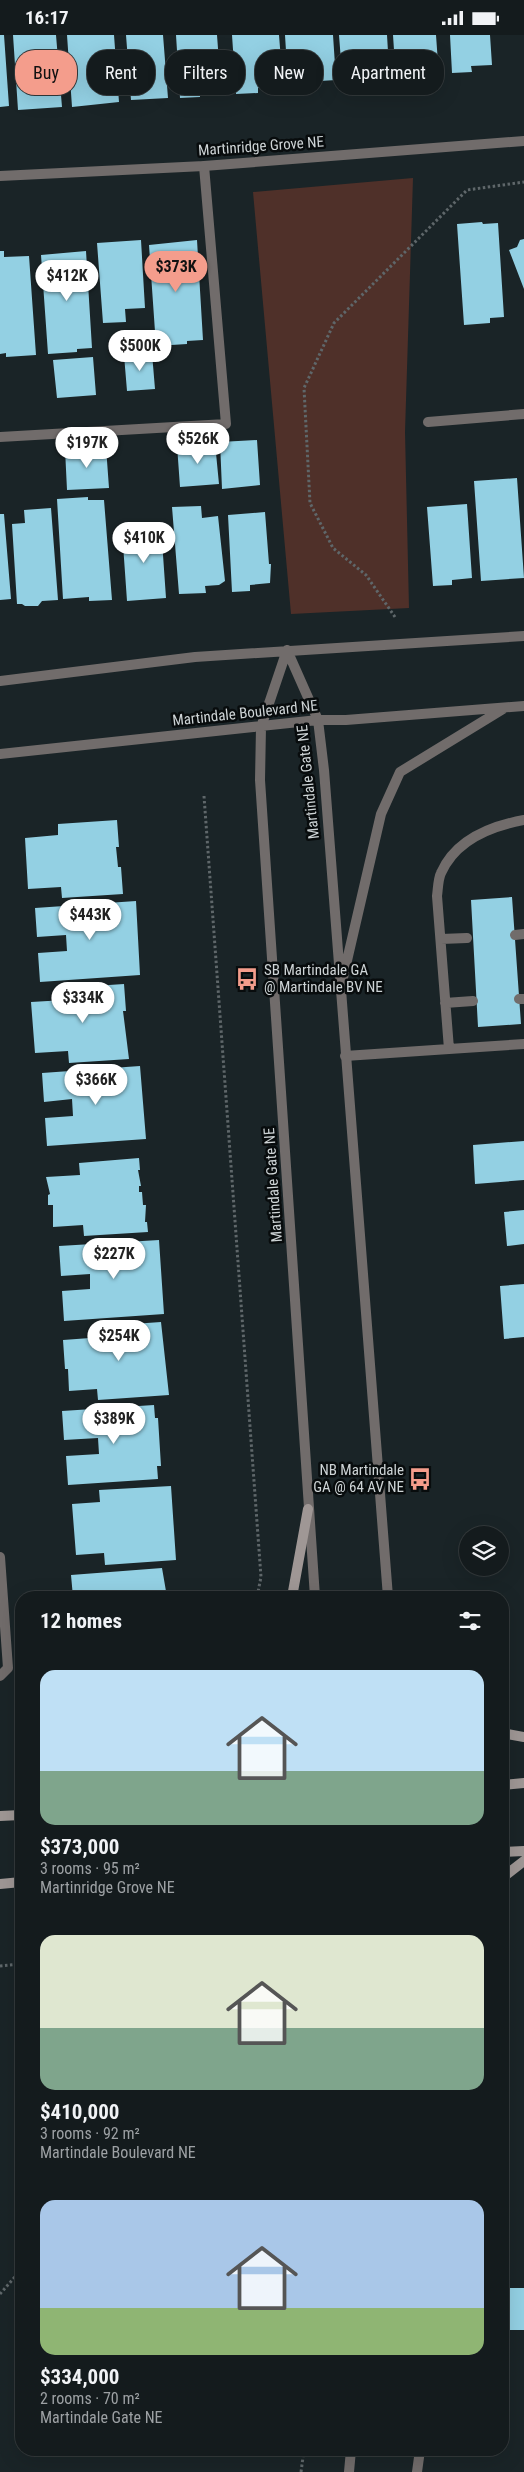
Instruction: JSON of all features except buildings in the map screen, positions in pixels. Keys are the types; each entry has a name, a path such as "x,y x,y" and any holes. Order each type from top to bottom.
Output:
{"main road":[{"path":"293,1591 308,1509"},
{"path":"509,1734 524,1737"},
{"path":"509,1784 524,1783"},
{"path":"0,1816 15,1815"},
{"path":"509,1852 524,1851"},
{"path":"509,1873 524,1861"},
{"path":"0,1884 15,1883"}],"street":[{"name":"Martinridge Grove NE","path":"0,177 204,166 524,141"},
{"path":"0,437 226,423 204,166"},
{"path":"428,422 524,414"},
{"path":"0,681 195,657 524,636"},
{"name":"Martindale Gate NE","path":"287,651 318,720 388,1591"},
{"name":"Martindale Gate NE","path":"287,651 261,727 260,780 315,1591"},
{"name":"Martindale Boulevard NE","path":"0,754 318,720 346,720 524,706"},
{"path":"340,993 381,814 400,772 506,707"},
{"path":"449,1049 437,896 441,873 454,855 473,837 496,825 524,819"},
{"path":"441,939 467,938"},
{"path":"446,1003 473,1001"},
{"path":"345,1056 524,1044"},
{"path":"0,1557 8,1668 0,1676"},
{"path":"349,2472 350,2456"},
{"path":"417,2472 419,2456"}],"path":[{"path":"395,617 366,575 333,548 310,503 304,388 334,323 467,190 524,182"},
{"path":"204,796 261,1577 259,1591"},
{"path":"0,1966 15,1965"},
{"path":"0,2294 15,2277"},
{"path":"301,2472 303,2456"}],"shaded area":[{"path":"413,178 405,432 409,608 291,614 253,192"}],"place":[{"name":"SB Martindale GA @ Martindale BV NE","path":"247,979"},
{"name":"NB Martindale GA @ 64 AV NE","path":"420,1479"}]}
